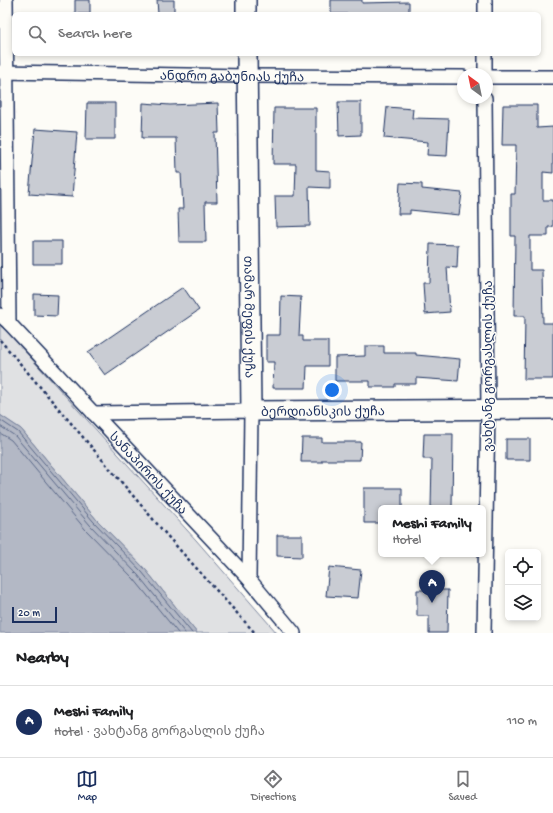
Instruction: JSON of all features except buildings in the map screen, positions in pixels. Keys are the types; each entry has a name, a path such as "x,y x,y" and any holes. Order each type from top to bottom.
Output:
{"street":[{"path":"4,319 3,72 6,0"},
{"path":"246,0 246,12"},
{"path":"485,0 485,12"},
{"name":"თამარ მეფის ქუჩა","path":"247,56 251,411 249,580"},
{"path":"485,56 485,68"},
{"name":"ანდრო გაბუნიას ქუჩა","path":"3,72 248,76 457,77"},
{"path":"493,77 553,77"},
{"name":"ვახტანგ გორგასლის ქუჩა","path":"485,104 488,410 486,522"},
{"name":"სანაპიროს ქუჩა","path":"4,319 249,580 294,633"},
{"name":"ბერდიანსკის ქუჩა","path":"93,413 553,409"},
{"name":"ვახტანგ გორგასლის ქუჩა","path":"484,633 485,557"}],"path":[{"path":"0,340 170,539 255,633"}],"shaded area":[{"path":"0,324 196,540 277,633 197,633 145,569 96,519 21,429 0,415"}],"water":[{"path":"0,415 21,429 96,519 145,569 197,633 0,633"}],"place":[{"name":"Meshi Family","path":"432,603"}]}
